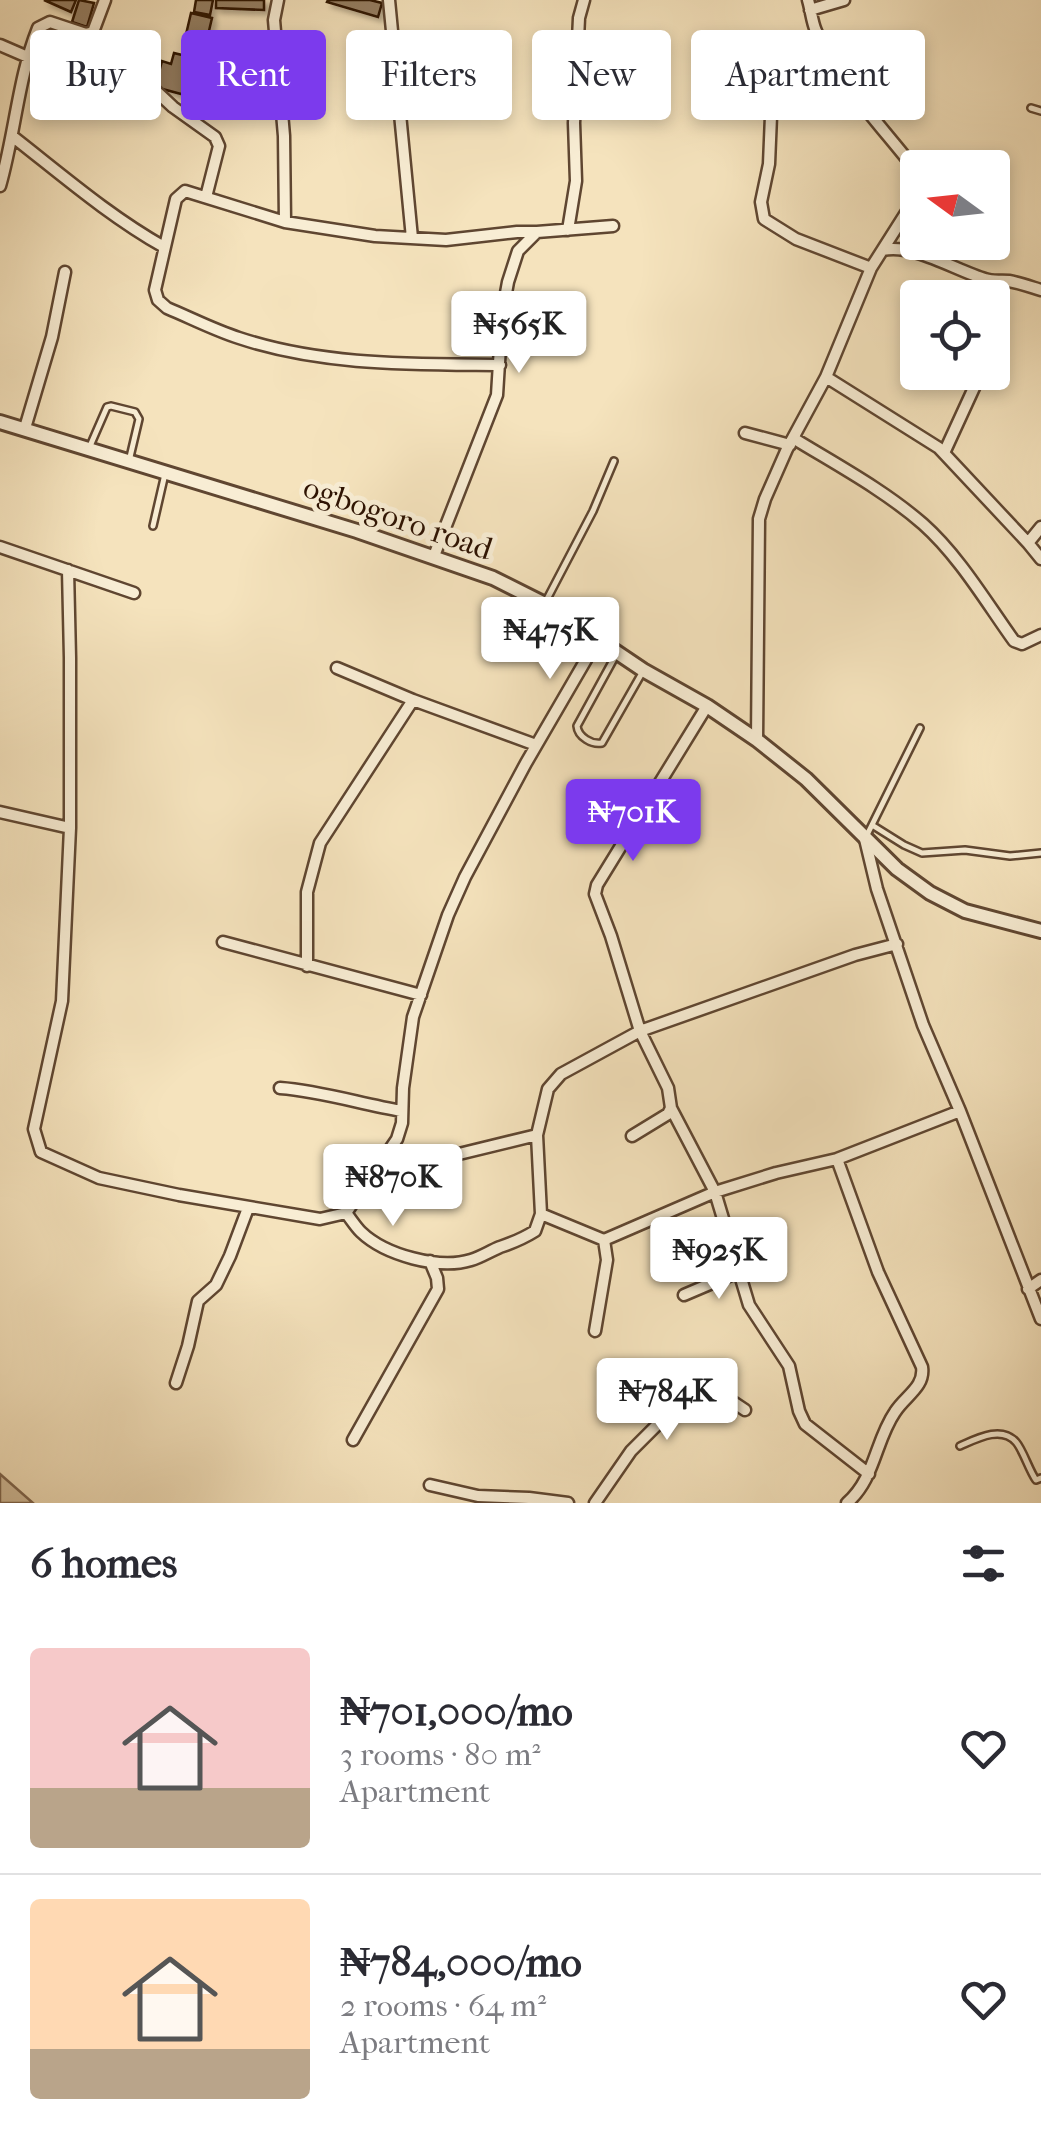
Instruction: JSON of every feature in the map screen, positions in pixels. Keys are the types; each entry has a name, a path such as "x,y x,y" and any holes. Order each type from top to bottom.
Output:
{"street":[{"path":"94,30 104,0"},
{"path":"278,0 274,20 284,136 285,222"},
{"path":"389,0 412,238"},
{"path":"578,30 584,0"},
{"path":"844,0 809,5 814,29 858,98 900,150"},
{"path":"37,30 50,22 74,30"},
{"path":"0,45 30,58 0,186"},
{"path":"161,96 215,137 219,146 206,197"},
{"path":"568,230 576,180 574,120"},
{"path":"771,120 769,164 761,202 764,219 796,240 872,268"},
{"path":"0,123 106,211 164,247"},
{"path":"500,365 379,364 279,349 238,338 167,308 154,290 180,194 185,191 285,222 375,236 446,240 614,226"},
{"path":"757,740 759,519 791,441 826,378 872,268 900,222"},
{"path":"434,556 497,395 508,282 518,251 537,232"},
{"path":"882,250 904,250 954,265 986,280 1041,290"},
{"path":"25,428 52,337 65,272"},
{"path":"826,378 944,454 1041,559"},
{"path":"944,454 973,390"},
{"name":"ogbogoro road","path":"0,422 434,556 493,578 544,604 757,740 806,779 896,869 930,893 965,911 1041,931"},
{"path":"745,432 791,441 869,484 924,525 955,559 1014,641 1022,644 1041,635"},
{"path":"1028,543 1041,527"},
{"path":"0,547 134,593"},
{"path":"68,570 70,828 62,1001 34,1129 40,1152 99,1178 320,1219 346,1213 396,1139 402,1124 413,1017 448,914 536,745 598,639"},
{"path":"337,668 536,745"},
{"path":"307,966 308,892 320,843 413,700"},
{"path":"707,706 595,894 640,1031 668,1088 671,1108 714,1192 754,1316 789,1366 805,1424 869,1474"},
{"path":"0,812 70,828"},
{"path":"865,839 877,889 924,1025 1041,1319"},
{"path":"222,942 421,995"},
{"path":"346,1213 363,1234 387,1249 430,1262 472,1260 526,1238 536,1232 540,1214 537,1135 548,1088 561,1074 640,1031 896,944"},
{"path":"280,1088 402,1111"},
{"path":"632,1136 668,1114 671,1108"},
{"path":"540,1214 604,1240 714,1192 837,1158 960,1111"},
{"path":"388,1153 402,1161 422,1163 537,1135"},
{"path":"837,1158 878,1272 924,1376 896,1410 869,1474 847,1503"},
{"path":"176,1383 198,1302 216,1284 248,1208"},
{"path":"595,1331 607,1260 604,1240"},
{"path":"353,1440 438,1289 430,1262"},
{"path":"684,1295 738,1272"},
{"path":"1028,1289 1041,1280"},
{"path":"595,1503 631,1452 693,1383 700,1380 745,1410"},
{"path":"430,1485 478,1496 568,1503"}],"lane":[{"path":"1031,108 1041,111"},
{"path":"90,448 107,408 135,412 138,418 130,460"},
{"path":"544,604 593,511 614,460"},
{"path":"153,526 166,472"},
{"path":"618,652 577,726 579,734 592,743 602,744 607,738 644,670"},
{"path":"865,839 920,728"},
{"path":"872,824 922,852 964,850 1010,856 1041,853"},
{"path":"960,1446 992,1434 1004,1435 1016,1442 1036,1480 1041,1478"}],"shaded area":[{"path":"0,1474 33,1503 0,1503"}],"building":[{"path":"44,0 76,0 71,12"},
{"path":"79,0 94,3 87,27 72,22"},
{"path":"196,0 213,0 210,15 194,12"},
{"path":"216,0 264,0 264,10 216,8"},
{"path":"328,0 370,0 382,3 378,17"},
{"path":"191,13 212,18 209,30 187,30"},
{"path":"174,53 181,55 181,94 161,89 162,61 171,64"}]}
